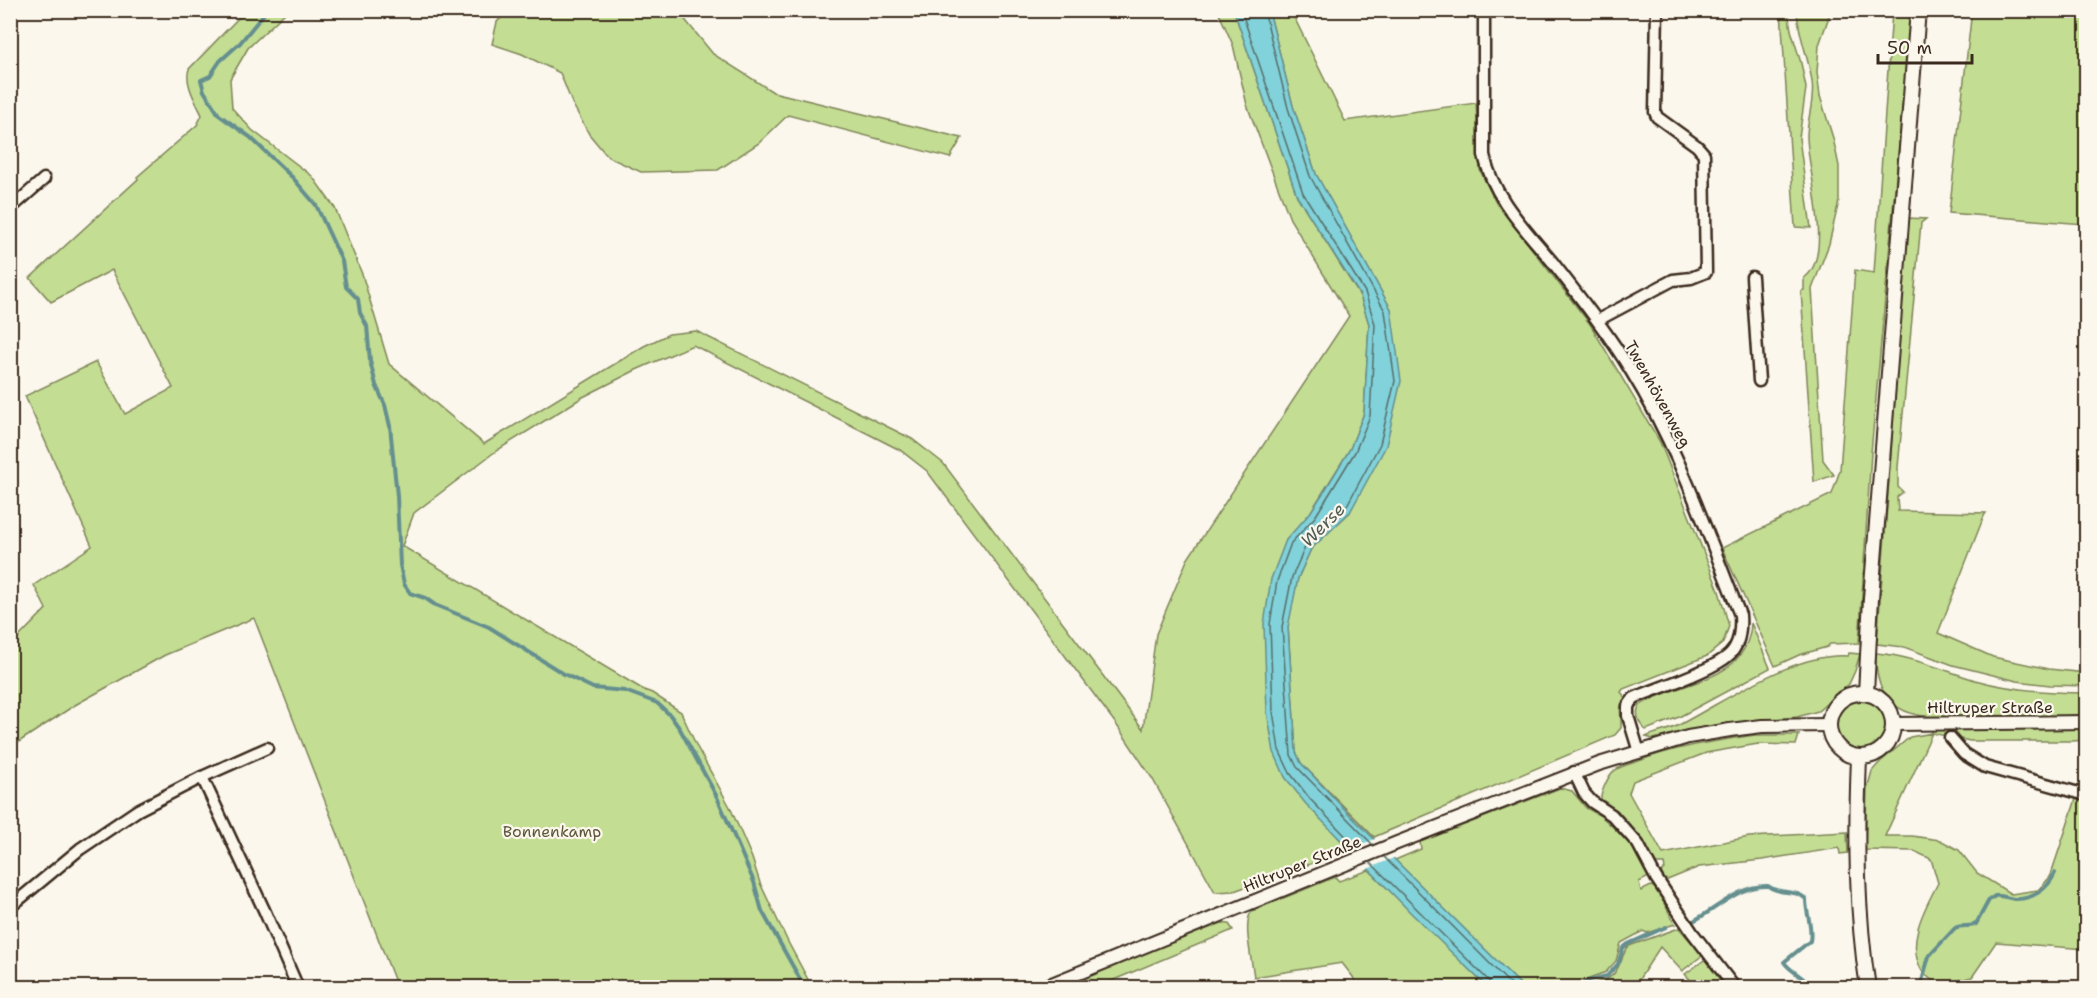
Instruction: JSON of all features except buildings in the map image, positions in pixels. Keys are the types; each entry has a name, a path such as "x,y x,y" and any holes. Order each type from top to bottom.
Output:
{"main road":[{"path":"1866,693 1871,598 1918,10"},
{"path":"1855,693 1877,696 1886,703 1893,724 1891,736 1885,747 1877,753 1859,757 1839,748 1831,737 1828,725 1836,704 1855,693"},
{"path":"1859,757 1857,822 1861,942 1868,987"}],"street":[{"name":"Twenhövenweg","path":"1484,10 1484,154 1487,170 1500,196 1598,320 1632,373 1671,444 1740,615 1741,628 1738,640 1730,654 1712,666 1634,698 1628,706 1628,716 1639,752"},
{"path":"1598,320 1673,280 1691,278 1706,272 1704,154 1697,146 1657,117 1655,112 1658,10"},
{"path":"10,209 44,179"},
{"path":"1752,277 1758,381"},
{"name":"Hiltruper Straße","path":"1893,724 2086,722"},
{"name":"Hiltruper Straße","path":"1042,987 1574,772 1688,737 1762,726 1828,725"},
{"name":"Hiltruper Straße","path":"1950,738 1964,754 1985,767 2086,795"},
{"path":"10,907 80,849 138,810 202,777 267,748"},
{"path":"1574,772 1588,798 1612,815 1638,844 1656,878 1696,938 1736,987"},
{"path":"202,777 298,987"}],"green space":[{"name":"Bonnenkamp","path":"246,10 287,11 248,48 230,79 232,108 252,130 312,176 335,208 362,274 389,364 484,444 644,346 669,334 696,331 912,439 943,463 1143,729 1156,634 1187,560 1349,316 1290,219 1247,105 1233,45 1218,11 1234,11 1297,196 1360,296 1369,324 1364,413 1350,449 1310,513 1267,712 1338,837 1346,846 1320,856 1319,861 1234,891 1215,892 1152,778 1116,724 927,471 900,450 693,345 583,397 496,451 414,513 402,546 681,712 697,747 730,807 760,883 812,987 397,987 254,618 165,655 75,705 11,747 11,645 46,609 34,585 92,546 25,396 96,362 125,414 173,388 112,270 51,302 30,278 138,179 137,177 197,125 202,115 189,86 189,69"},
{"path":"1972,10 2086,11 2084,224 1949,213"},
{"path":"508,11 678,11 713,54 773,92 962,138 950,158 788,115 759,143 718,170 641,172 608,157 589,134 572,103 560,73 522,54 492,44 497,22"},
{"path":"1269,11 1291,11 1345,121 1476,103 1480,170 1495,201 1590,324 1660,442 1719,591 1729,626 1723,643 1707,656 1623,689 1621,692 1625,697 1620,709 1621,728 1615,735 1374,837 1301,763 1296,752 1288,626 1298,578 1311,549 1350,512 1391,309 1316,174 1293,106"},
{"path":"1781,11 1788,11 1806,88 1799,138 1811,228 1795,227"},
{"path":"1797,11 1831,11 1819,45 1817,72 1820,96 1839,166 1839,201 1829,244 1812,289 1823,460 1834,475 1814,482 1801,291 1804,290 1804,278 1813,267 1818,252 1819,233 1807,136 1812,82"},
{"path":"1892,11 1911,11 1871,453 1859,643 1830,644 1775,666 1722,548 1832,494 1840,470 1855,270 1874,273"},
{"path":"1908,218 1926,219 1921,223 1898,467 1898,487 1903,492 1897,497 1898,511 1986,513 1938,633 1993,657 2049,669 2086,673 2086,686 2017,681 1953,665 1904,647 1877,644"},
{"path":"1751,623 1770,668 1679,717 1646,730 1644,728 1638,716 1639,706 1655,697 1708,678 1725,669 1738,658 1747,643"},
{"path":"1849,653 1860,654 1849,684 1818,711 1797,717 1723,724 1653,739 1646,737 1677,726 1760,680 1783,670 1827,657 1848,656"},
{"path":"1876,653 1914,660 1975,680 2016,689 2086,693 2086,715 1942,717 1914,714 1897,706 1885,694 1878,679"},
{"path":"1861,699 1870,701 1881,710 1886,724 1884,733 1875,744 1861,749 1852,747 1841,738 1836,724 1838,715 1847,704"},
{"path":"2086,728 2086,740 1970,741 1932,733 1932,730"},
{"path":"1932,733 1885,836 1912,836 1940,840 1959,850 1977,873 2011,894 2038,890 2050,877 2076,799 2086,802 2084,904 2086,906 2086,949 1996,942 1972,977 1940,985 1923,973 1917,960 1916,937 1923,914 1938,883 1931,859 1914,851 1865,850 1867,789 1872,771 1880,762 1910,737"},
{"path":"1755,735 1799,735 1796,745 1758,744 1706,753 1633,781 1629,793 1663,854 1749,837 1847,832 1848,853 1840,854 1839,848 1699,867 1665,881 1661,872 1665,869 1664,864 1653,864 1618,811 1601,799 1610,776 1622,766 1665,752"},
{"path":"1560,788 1572,791 1586,808 1601,816 1632,846 1649,875 1639,882 1641,891 1651,886 1656,888 1675,924 1647,933 1643,931 1621,943 1616,961 1606,972 1589,978 1575,987 1523,987 1395,860 1421,849 1420,842"},
{"path":"1369,870 1487,987 1357,987 1353,977 1342,963 1254,977 1248,932 1249,916 1252,911 1335,877 1339,881"},
{"path":"1222,923 1229,924 1233,930 1097,987 1059,987"},
{"path":"1679,928 1703,955 1682,971 1660,947 1634,987 1583,988 1612,976 1629,946"},
{"path":"1707,958 1732,987 1697,987 1685,974"}],"water":[{"name":"Werse","path":"1234,11 1269,11 1293,106 1316,174 1391,309 1401,381 1386,446 1350,512 1311,549 1298,578 1288,627 1296,752 1301,763 1351,816 1523,987 1487,987 1411,913 1305,803 1285,777 1274,752 1267,712 1264,624 1271,579 1286,540 1310,513 1325,490 1350,449 1364,413 1369,324 1360,295 1297,196"}],"pier":[{"path":"1378,838 1396,857 1365,870 1346,850"}],"waterway":[{"path":"267,10 240,43 220,61 210,76 201,80 204,91 219,115 250,137 293,178 316,205 342,261 346,287 358,299 360,313 367,326 370,361 376,385 385,405 390,426 397,496 400,565 404,584 410,593 489,627 564,674 593,688 625,691 657,703 670,715 717,797 754,882 762,911 805,988"},
{"path":"1920,988 1929,956 1955,928 1976,924 1989,900 1995,896 2021,899 2039,892 2044,889 2055,873"},
{"path":"1695,920 1748,889 1768,886 1802,896 1806,899 1811,930 1810,941 1784,962 1805,980 1810,988"},
{"path":"1578,988 1590,980 1607,976 1618,964 1623,948 1628,944 1666,927"}]}
